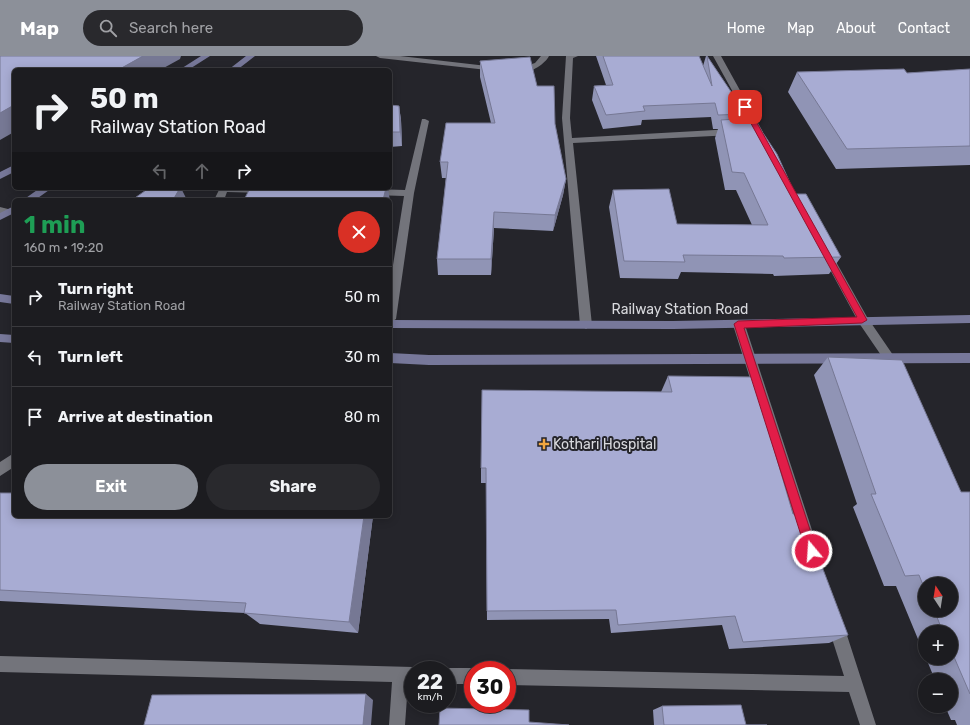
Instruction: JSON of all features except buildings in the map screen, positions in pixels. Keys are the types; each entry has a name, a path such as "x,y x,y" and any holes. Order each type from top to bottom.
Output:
{"street":[{"path":"186,68 206,56"},
{"path":"235,68 252,56"},
{"path":"380,56 506,70 537,66 543,61 545,56"},
{"path":"574,56 569,57 566,118 586,325"},
{"path":"568,141 754,133 717,56"},
{"path":"392,306 409,193 425,121"},
{"path":"0,176 12,169"},
{"path":"31,198 44,190"},
{"path":"362,192 409,193"},
{"path":"0,217 8,210"},
{"path":"820,243 862,320 889,358"},
{"path":"0,298 12,300"},
{"name":"Railway Station Road","path":"392,324 738,324 862,320 970,319"},
{"path":"738,324 808,540"},
{"path":"0,338 12,339"},
{"path":"392,358 429,360 970,358"},
{"path":"0,470 12,461"},
{"path":"830,608 868,725"},
{"path":"0,664 404,675"},
{"path":"516,677 855,684"},
{"path":"397,725 404,690"}],"place":[{"name":"Kothari Hospital","path":"544,444"}],"route":[{"path":"745,107 862,320 738,324 812,551"}]}
